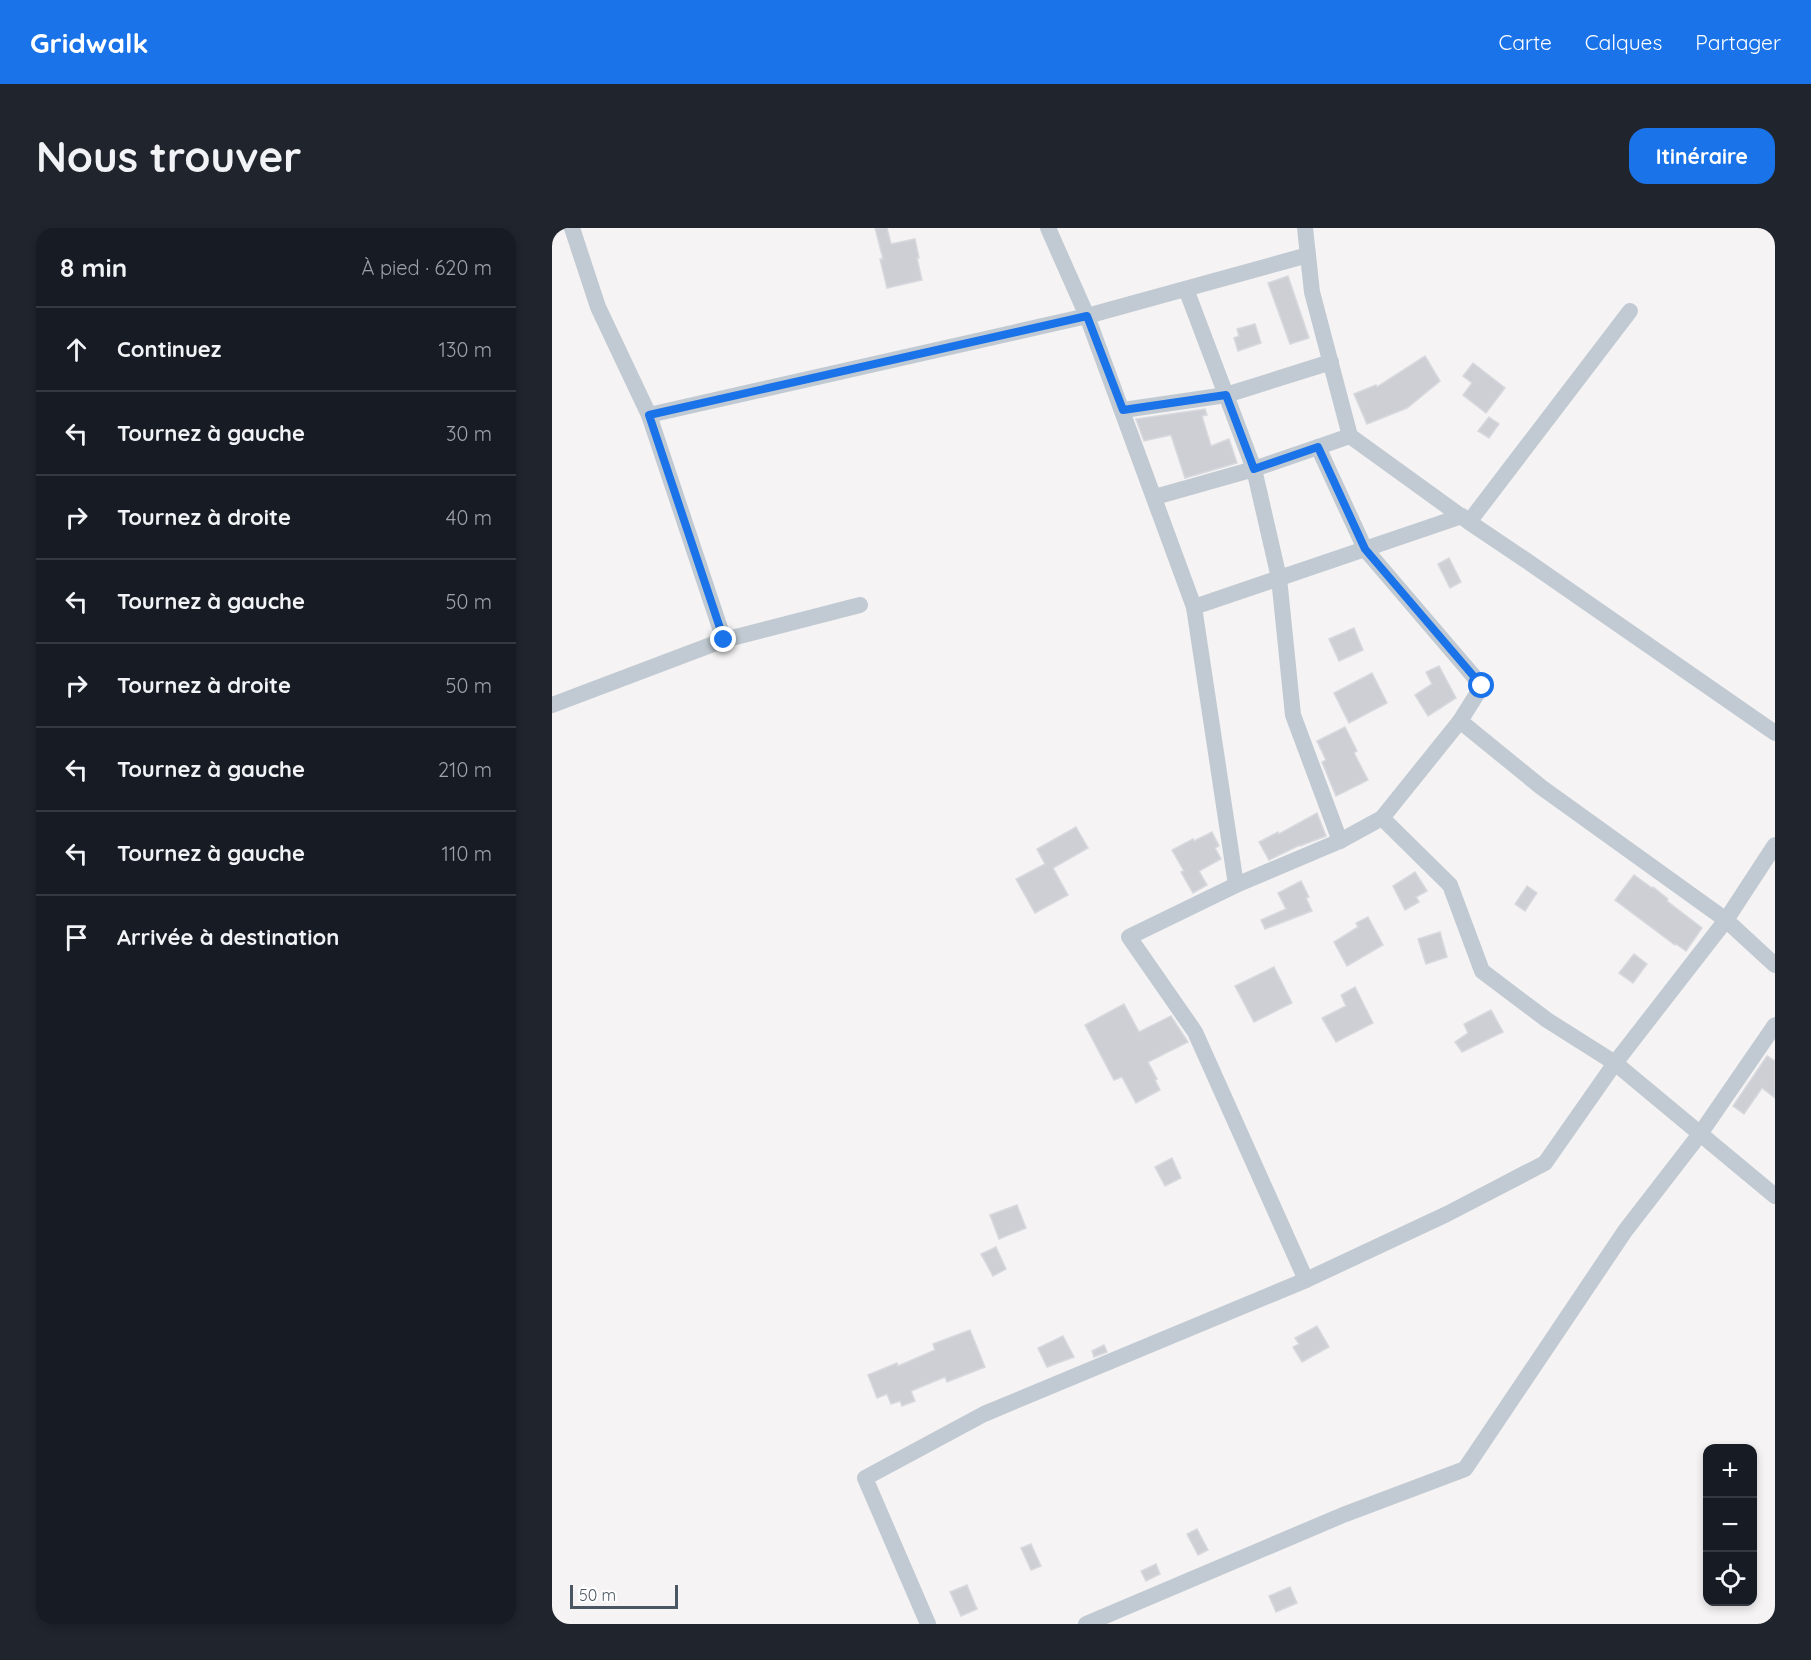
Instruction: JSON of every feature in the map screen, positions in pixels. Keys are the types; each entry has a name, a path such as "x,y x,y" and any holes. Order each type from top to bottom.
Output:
{"street":[{"path":"572,228 598,307 649,415 724,640"},
{"path":"1048,228 1087,316 1194,607 1236,885"},
{"path":"1305,228 1312,292 1350,436 1465,519 1775,733"},
{"path":"649,415 1087,316 1308,255"},
{"path":"1186,289 1254,469 1279,578 1293,715 1340,841"},
{"path":"1194,607 1365,549 1465,519 1630,311"},
{"path":"1123,410 1226,395 1331,362"},
{"path":"1155,497 1254,469 1350,436"},
{"path":"1306,1280 1195,1032 1129,937 1236,885 1340,841 1382,818 1460,721 1482,686 1365,549 1318,447"},
{"path":"553,703 724,640 860,605"},
{"path":"1460,721 1541,787 1726,920 1775,965"},
{"path":"1382,818 1450,885 1482,971 1547,1020 1615,1063 1775,1196"},
{"path":"928,1624 866,1478 984,1414 1306,1280 1447,1214 1545,1163 1615,1063 1726,920 1775,845"},
{"path":"1086,1624 1343,1515 1465,1468 1625,1231 1700,1134 1775,1024"}],"building":[{"path":"875,228 887,228 891,244 915,239 922,280 887,288"},
{"path":"1288,276 1309,338 1290,344 1268,283"},
{"path":"1255,324 1261,343 1238,351 1234,338 1239,336 1237,329"},
{"path":"1425,356 1440,381 1407,408 1367,424 1354,394 1376,385 1377,387"},
{"path":"1473,363 1505,388 1486,413 1463,395 1472,383 1463,376"},
{"path":"1205,409 1207,415 1202,416 1211,446 1229,439 1237,463 1185,478 1171,435 1144,441 1136,419"},
{"path":"1489,417 1499,424 1489,438 1478,431"},
{"path":"1449,558 1461,582 1450,588 1438,564"},
{"path":"1354,628 1363,650 1339,661 1329,639"},
{"path":"1439,666 1456,698 1428,716 1415,695 1432,684 1426,672"},
{"path":"1372,673 1387,703 1349,723 1334,693"},
{"path":"1345,727 1357,751 1354,753 1368,780 1336,796 1322,762 1326,760 1317,741"},
{"path":"1317,813 1326,836 1269,860 1259,842"},
{"path":"1076,827 1088,848 1053,868 1068,895 1035,913 1016,879 1045,864 1037,849"},
{"path":"1212,832 1219,846 1215,848 1221,859 1199,871 1207,885 1193,893 1172,850"},
{"path":"1415,872 1427,891 1416,897 1419,902 1405,910 1393,886"},
{"path":"1634,875 1653,887 1702,928 1686,951 1615,900"},
{"path":"1301,881 1309,897 1306,898 1312,911 1265,929 1261,920 1286,909 1278,893"},
{"path":"1527,886 1537,893 1525,911 1515,904"},
{"path":"1368,917 1383,945 1347,966 1334,942 1358,927 1356,923"},
{"path":"1440,932 1447,957 1426,964 1418,939"},
{"path":"1634,954 1647,964 1633,983 1619,973"},
{"path":"1274,967 1292,1003 1254,1022 1235,986"},
{"path":"1355,987 1373,1023 1336,1042 1322,1018 1346,1006 1341,995"},
{"path":"1124,1004 1139,1032 1171,1016 1188,1042 1148,1062 1160,1090 1136,1103 1122,1077 1114,1080 1085,1025"},
{"path":"1491,1010 1503,1032 1462,1052 1455,1042 1468,1033 1464,1024"},
{"path":"1767,1056 1775,1061 1775,1098 1762,1088 1744,1114 1733,1106"},
{"path":"1172,1158 1181,1178 1165,1186 1155,1167"},
{"path":"1017,1205 1026,1228 999,1239 990,1215"},
{"path":"996,1247 1006,1269 993,1276 981,1254"},
{"path":"1317,1326 1329,1347 1302,1362 1293,1347 1299,1344 1295,1338"},
{"path":"970,1330 985,1367 947,1382 945,1377 911,1391 915,1401 902,1406 900,1401 891,1404 887,1394 877,1398 868,1375 897,1363 898,1366 935,1350 933,1344"},
{"path":"1063,1336 1074,1357 1047,1367 1038,1348"},
{"path":"1104,1345 1107,1352 1094,1357 1092,1351"},
{"path":"1197,1529 1208,1550 1198,1555 1187,1534"},
{"path":"1031,1544 1041,1566 1031,1570 1021,1548"},
{"path":"1156,1564 1160,1574 1146,1581 1141,1571"},
{"path":"967,1585 977,1609 961,1616 950,1592"},
{"path":"1290,1587 1297,1603 1276,1612 1269,1596"}],"route":[{"path":"724,640 649,415 1087,316 1123,410 1226,395 1254,469 1318,447 1365,549 1482,686"}]}
